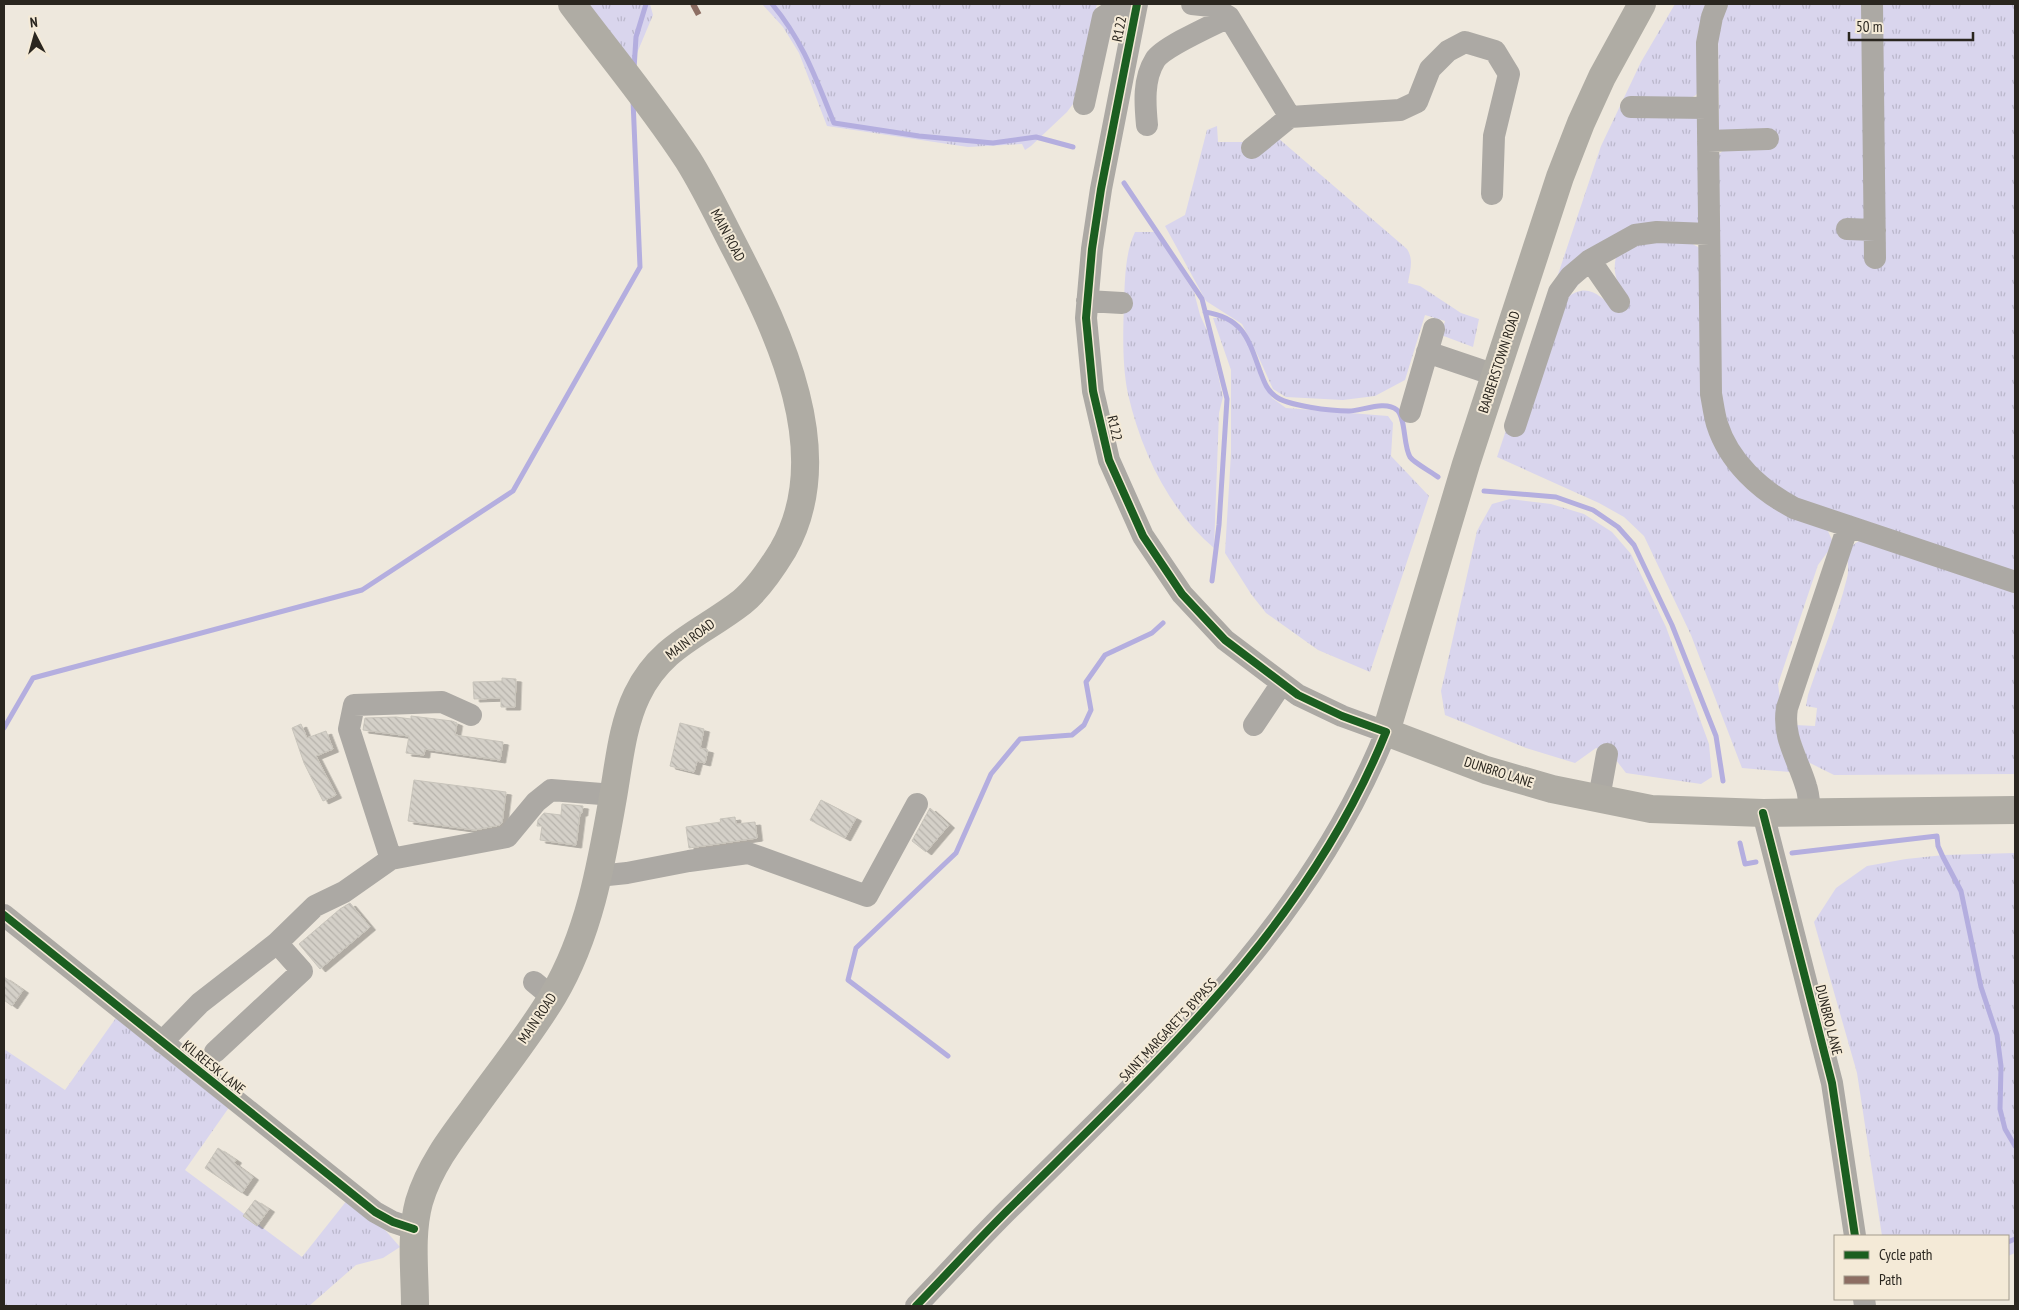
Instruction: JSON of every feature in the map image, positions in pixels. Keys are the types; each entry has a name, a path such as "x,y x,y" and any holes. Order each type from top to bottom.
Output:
{"main road":[{"name":"MAIN ROAD","path":"416,1306 414,1229 419,1202 432,1170 452,1137 527,1035 543,990 582,938 598,876 626,726 636,697 650,672 670,651 694,632 744,601 759,584 782,552 796,522 802,497 805,468 798,403 775,329 760,296 689,162 641,94 572,4"},
{"name":"BARBERSTOWN ROAD","path":"1386,732 1466,464 1543,226 1580,123 1602,77 1642,4"},
{"name":"DUNBRO LANE","path":"1386,732 1486,770 1552,789 1651,809 1763,813 2015,810"}],"street":[{"path":"1084,104 1103,17 1123,4"},
{"name":"R122","path":"1137,4 1101,189 1087,301 1086,318 1093,391 1109,460 1143,536 1182,594 1225,640 1298,694 1342,716 1386,732"},
{"path":"1192,4 1211,6 1229,17 1290,117"},
{"path":"1717,4 1712,16 1706,43 1711,394 1718,425 1730,450 1750,477 1772,496 1794,508 2015,582"},
{"path":"1872,4 1876,258"},
{"path":"1147,125 1145,106 1147,79 1156,59 1169,48 1229,17"},
{"path":"1252,148 1290,117 1400,110 1417,102 1430,69 1448,51 1465,42 1494,51 1509,74 1494,136 1492,194"},
{"path":"1631,107 1708,108"},
{"path":"1708,141 1768,139"},
{"path":"1847,229 1875,230"},
{"path":"1515,426 1559,292 1570,276 1590,260 1635,235 1657,232 1709,234"},
{"path":"1590,260 1619,302"},
{"path":"1087,301 1122,303"},
{"path":"1410,412 1434,329"},
{"path":"1427,352 1495,375"},
{"path":"1810,813 1807,788 1790,743 1785,719 1787,708 1848,526"},
{"path":"1254,726 1282,683"},
{"path":"391,859 349,729 354,705 442,702 470,715"},
{"name":"SAINT MARGARET'S BYPASS","path":"916,1306 1013,1205 1180,1038 1229,984 1302,890 1332,842 1351,810 1372,767 1386,732"},
{"path":"1599,798 1607,754"},
{"path":"162,1042 200,1003 277,943 315,906 344,892 391,859 507,837 536,802 551,790 614,795"},
{"path":"598,876 748,853 867,896 917,804"},
{"name":"DUNBRO LANE","path":"1763,813 1832,1083 1855,1235"},
{"name":"KILREESK LANE","path":"4,915 375,1212 393,1222 414,1229"},
{"path":"215,1052 302,971 277,943"}],"green space":[{"path":"586,4 650,4 653,15 632,65"},
{"path":"762,4 1097,4 1073,104 1067,112 1025,150 1022,144 968,147 827,126 799,53 783,27"},
{"path":"1675,4 1707,4 1699,90 1691,98 1698,116 1702,214 1697,225 1619,236 1567,298 1574,293 1587,291 1605,300 1616,311 1630,299 1617,280 1615,269 1616,257 1634,243 1689,242 1698,247 1703,253 1712,436 1827,529 1832,540 1829,550 1818,565 1778,684 1790,772 1742,768 1691,635 1644,536 1624,517 1599,503 1497,457 1601,146 1641,62"},
{"path":"1725,4 1867,4 1867,241 1878,4 2015,4 2015,574 1782,495 1732,442 1720,395 1719,154 1725,149 1724,134 1719,129 1718,21"},
{"path":"1217,126 1218,142 1245,142 1278,138 1407,249 1411,261 1408,283 1420,286 1461,313 1479,319 1473,347 1441,335 1445,321 1425,315 1405,380 1375,396 1343,400 1286,397 1273,389 1242,324 1206,301 1165,226 1185,215 1207,130"},
{"path":"1135,232 1155,232 1194,292 1200,315 1209,335 1223,397 1219,413 1214,548 1183,516 1170,498 1149,458 1128,394 1123,348 1123,325 1127,257"},
{"path":"1213,318 1222,318 1236,327 1246,340 1272,398 1286,408 1388,416 1393,423 1391,456 1429,496 1370,672 1318,650 1266,613 1251,594 1225,553 1231,453 1231,370"},
{"path":"1510,499 1551,504 1584,514 1612,532 1631,554 1666,627 1709,744 1712,777 1701,784 1626,773 1609,751 1596,748 1575,763 1526,748 1445,715 1441,691 1477,531 1492,504"},
{"path":"1859,541 2015,590 2015,774 1834,775 1808,762 1795,725 1815,726 1817,708 1806,706 1808,695 1843,593 1848,573 1848,553 1853,545"},
{"path":"2015,853 2015,1253 2009,1256 2009,1235 1882,1235 1857,1073 1814,922 1836,888 1867,866 1944,855"},
{"path":"118,1015 230,1106 185,1170 302,1257 348,1199 386,1231 400,1247 383,1258 356,1265 309,1306 4,1306 4,1049 65,1090"}],"building":[{"path":"502,678 516,679 515,707 501,707 501,698 474,699 473,682 502,681"},
{"path":"411,716 452,721 457,723 455,735 503,742 500,760 425,749 424,755 406,753 409,736 363,730 365,718 396,717 411,719"},
{"path":"680,723 704,729 700,748 708,750 705,763 697,761 694,772 670,766"},
{"path":"301,724 307,738 326,731 333,749 316,756 336,795 323,801 304,763 292,728"},
{"path":"414,780 506,792 502,823 475,830 408,821"},
{"path":"821,800 856,818 845,838 810,820"},
{"path":"562,804 583,806 582,813 580,813 576,845 540,840 542,826 537,826 538,820 544,813 561,815"},
{"path":"930,808 949,825 926,852 912,841"},
{"path":"735,817 736,824 755,822 757,838 689,848 686,827 721,822 720,819"},
{"path":"350,903 370,927 320,969 299,944 340,909"},
{"path":"4,977 23,990 12,1006 4,1000"},
{"path":"218,1148 236,1160 234,1163 253,1177 242,1193 205,1168"},
{"path":"255,1200 269,1209 257,1226 243,1216"}],"waterway":[{"path":"634,69 636,37 646,4"},
{"path":"772,4 800,46 815,76 834,123 919,136 993,143 1036,137 1073,147"},
{"path":"4,728 33,678 362,590 513,491 640,267 633,100"},
{"path":"1124,183 1202,299 1227,399 1219,525 1212,581"},
{"path":"1205,312 1228,319 1242,331 1252,349 1269,391 1281,400 1332,410 1354,411 1380,406 1392,407 1397,410 1402,419 1406,446 1410,457 1438,477"},
{"path":"1484,491 1556,497 1593,510 1618,527 1634,545 1672,625 1716,736 1723,781"},
{"path":"948,1056 848,980 856,948 956,853 991,774 1020,739 1072,735 1084,725 1091,710 1086,682 1105,655 1152,633 1163,623"},
{"path":"1792,853 1937,836 1938,846 1961,891 1981,987 1997,1035 2001,1066 2000,1109 2005,1129 2015,1146"},
{"path":"1740,843 1745,864 1756,862"},
{"path":"2009,1242 2015,1239"}],"marked path":[{"path":"693,4 700,17"}],"cycle path":[{"path":"916,1306 1002,1216 1123,1096 1226,986 1273,928 1316,866 1354,801 1386,732 1342,716 1298,695 1225,640 1182,594 1143,536 1109,460 1093,391 1086,318 1092,249 1101,189 1137,4"},
{"path":"1763,813 1832,1083 1855,1235"},
{"path":"4,915 375,1212 393,1222 414,1229"}]}
